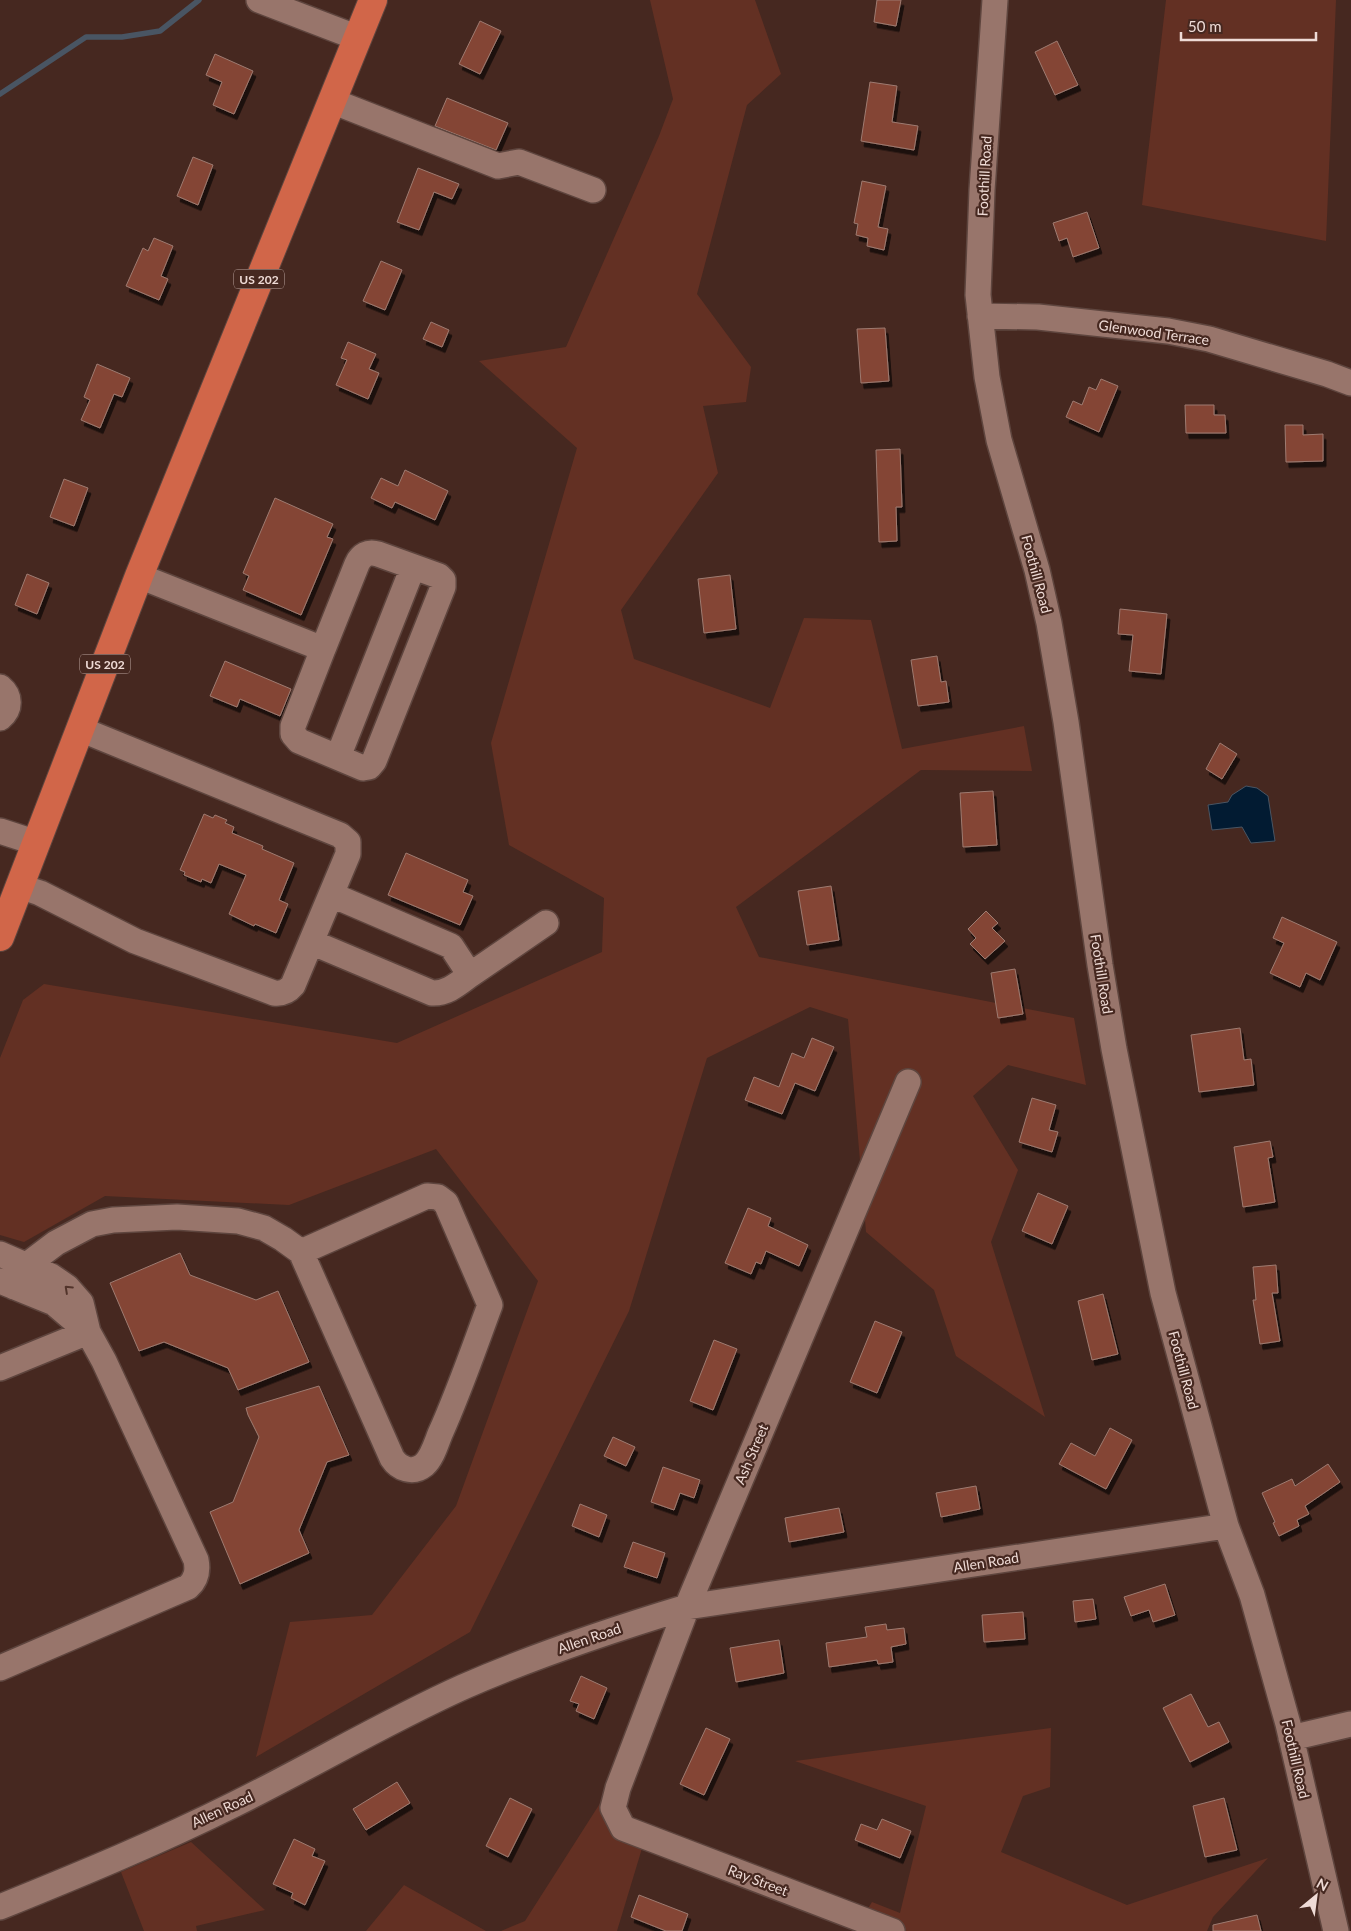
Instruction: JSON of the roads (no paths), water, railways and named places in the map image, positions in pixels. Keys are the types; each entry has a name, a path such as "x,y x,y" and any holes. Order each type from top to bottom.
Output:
{"highway":[{"name":"US 202","path":"0,937 139,576 373,0"}],"street":[{"path":"259,0 286,5 358,38"},
{"name":"Foothill Road","path":"995,0 982,190 978,295 987,377 999,440 1037,570 1049,623 1066,722 1100,965 1114,1050 1170,1320 1226,1526 1252,1595 1291,1738 1336,1931"},
{"path":"332,101 498,166 519,162 594,190"},
{"name":"Glenwood Terrace","path":"980,316 1038,317 1168,331 1209,339 1351,383"},
{"path":"368,553 378,554 414,567 438,576 443,580 443,587 374,762 369,767 363,768 349,764 338,757 299,741 295,738 292,730 357,564 363,555 368,553"},
{"path":"338,757 414,567"},
{"path":"139,576 323,649"},
{"path":"0,687 6,694 8,705 7,711 0,718"},
{"path":"20,886 40,893 135,941 274,993 285,992 293,985 332,895 349,850 348,842 344,838 80,729"},
{"path":"0,831 37,843"},
{"path":"332,895 451,946 470,975"},
{"path":"311,942 432,993 439,994 447,991 546,922"},
{"name":"Ash Street","path":"623,1828 613,1808 618,1788 687,1607 908,1082"},
{"path":"88,1332 54,1303 7,1284 27,1265 56,1243 92,1224 113,1220 177,1217 238,1221 264,1228 283,1238 301,1252 392,1458 400,1467 412,1470 418,1469 429,1460 445,1424 490,1305 446,1203 438,1197 427,1196 301,1252"},
{"path":"0,1254 51,1276 67,1287 81,1303 88,1332 104,1361 196,1560 197,1574 188,1587 0,1668"},
{"path":"0,1368 88,1332"},
{"name":"Allen Road","path":"0,1907 114,1859 234,1804 463,1687 541,1655 687,1607 1226,1526"},
{"path":"1291,1738 1351,1724"},
{"name":"Ray Street","path":"623,1828 892,1931"}],"water":[{"path":"1246,786 1257,788 1268,796 1275,841 1251,843 1242,827 1212,830 1208,805 1228,802 1232,795"}],"waterway":[{"path":"0,94 86,37 122,37 160,31 199,0"}]}
